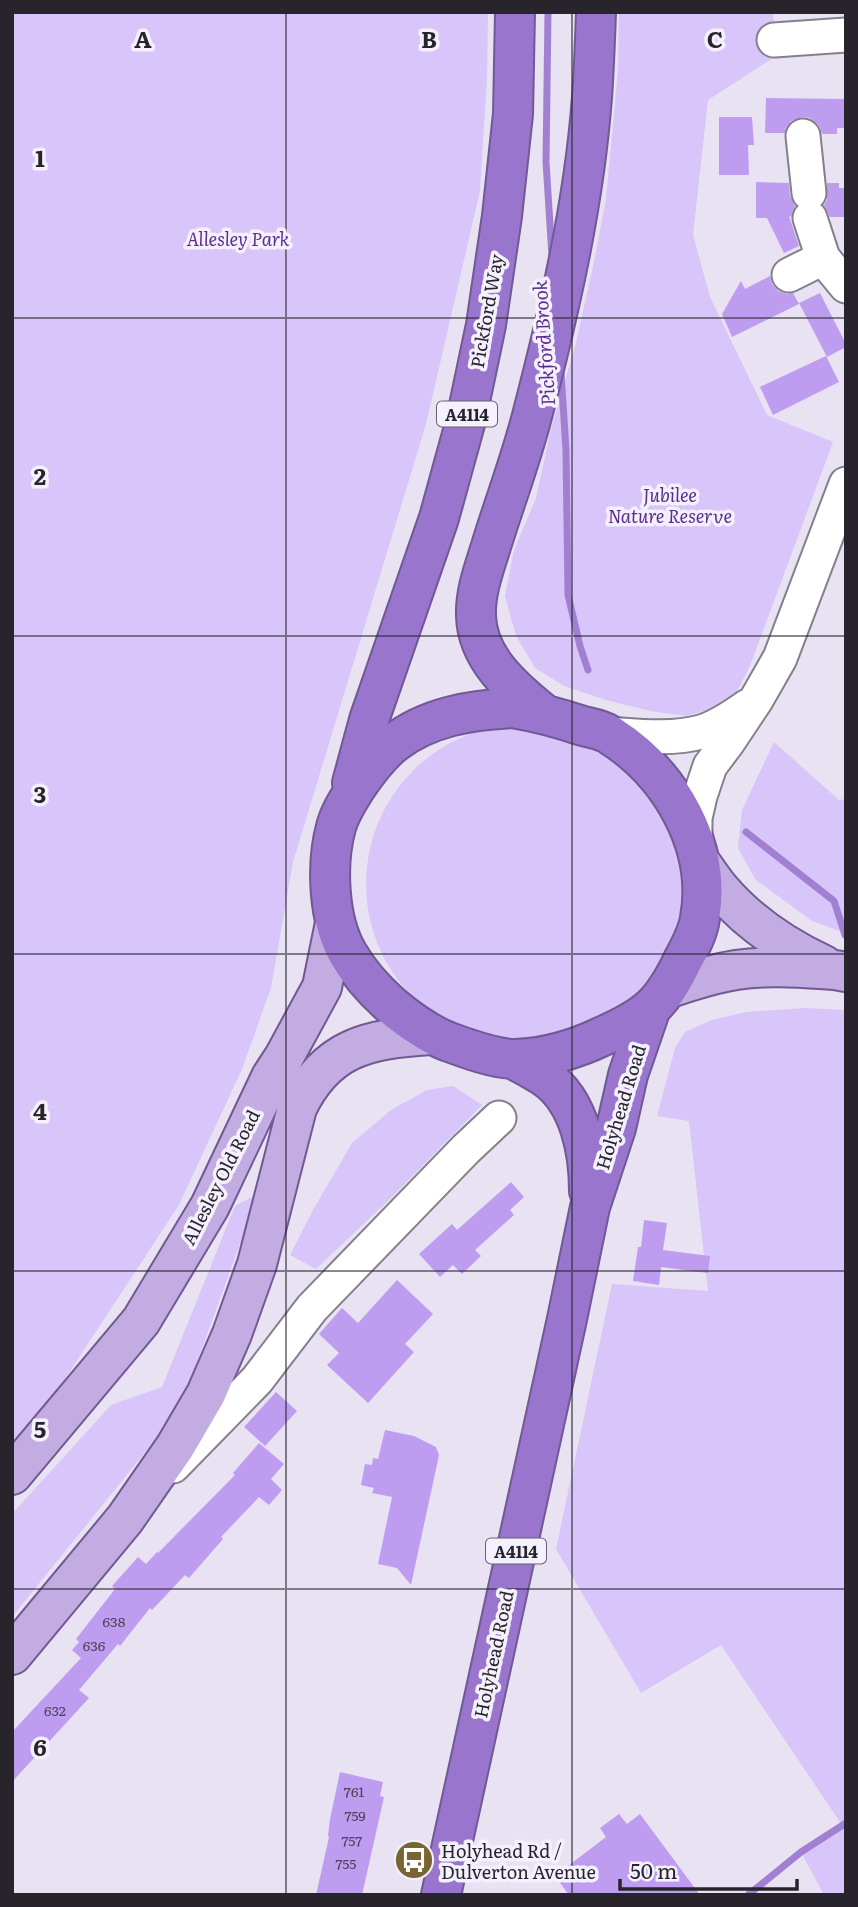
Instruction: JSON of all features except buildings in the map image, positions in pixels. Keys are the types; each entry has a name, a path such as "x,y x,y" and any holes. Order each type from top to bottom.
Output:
{"highway":[{"name":"Pickford Way","path":"347,802 369,720 439,518 486,325 513,114 515,12"},
{"path":"543,713 499,674 482,642 476,616 481,579 531,421 556,319 580,193 592,99 596,12"},
{"path":"659,998 619,1029 585,1045 552,1055 513,1059 471,1050 430,1035 369,986 346,953 335,923 331,889 332,855 337,825 347,802 371,766 394,743 420,727 453,716 481,709 512,708 543,713 608,734 647,765 666,787 679,806 697,851"},
{"name":"Holyhead Road","path":"441,1895 590,1207 616,1128 628,1074 659,998 692,943 700,920 703,889 697,851"},
{"name":"Holyhead Road","path":"513,1059 548,1079 569,1102 584,1140 590,1207"}],"main road":[{"path":"697,851 720,890 744,913 777,939 806,957 840,971"},
{"name":"Allesley Old Road","path":"12,1475 141,1321 210,1206 271,1077 322,987 335,923"},
{"path":"659,998 702,977 736,970 766,967 840,971"},
{"path":"12,1655 133,1508 175,1447 206,1394 232,1334 257,1264 297,1108 306,1090 321,1069 356,1047 397,1037 430,1035"}],"street":[{"path":"774,40 846,36"},
{"path":"803,136 809,205 823,258 846,286"},
{"path":"789,275 823,258"},
{"path":"697,851 695,818 699,796 710,766 756,700 780,658 846,484"},
{"path":"608,734 646,736 700,732 730,719 756,700"},
{"path":"133,1508 257,1380 313,1308 499,1118"}],"green space":[{"name":"Allesley Park","path":"12,12 488,12 480,191 426,424 293,862 271,988 242,1069 179,1205 49,1403 12,1447"},
{"name":"Jubilee Nature Reserve","path":"619,12 773,12 776,56 708,100 693,235 710,297 767,415 833,442 750,666 735,695 716,707 687,716 650,711 606,700 564,686 535,668 516,636 505,596 514,550 536,498 594,262 606,199 618,70"},
{"path":"526,724 557,727 587,737 615,751 639,771 659,795 673,823 683,853 686,884 683,915 673,945 659,973 639,997 615,1017 587,1031 557,1041 526,1044 495,1041 465,1031 437,1017 413,997 393,973 379,945 369,915 366,884 369,853 379,823 393,795 413,771 437,751 465,737 495,727"},
{"path":"774,742 839,800 846,799 846,933 812,921 755,879 738,848 742,810"},
{"path":"806,1008 846,1010 846,1895 824,1895 801,1852 842,1825 721,1645 641,1693 556,1549 612,1284 708,1291 689,1121 657,1116 675,1048 685,1032 712,1020 746,1012"},
{"path":"453,1086 482,1105 393,1196 316,1269 290,1255 352,1143 391,1110 427,1090"},
{"path":"258,1194 180,1409 12,1617 12,1514 111,1405 162,1387 235,1206"}],"waterway":[{"name":"Pickford Brook","path":"548,12 546,162 552,256"},
{"name":"Pickford Brook","path":"561,373 566,450 568,595 588,670"},
{"name":"Pickford Brook","path":"746,832 834,901 845,935"},
{"name":"Pickford Brook","path":"748,1895 801,1852 846,1823"}],"place":[{"name":"Holyhead Rd / Dulverton Avenue","path":"414,1860"}]}
